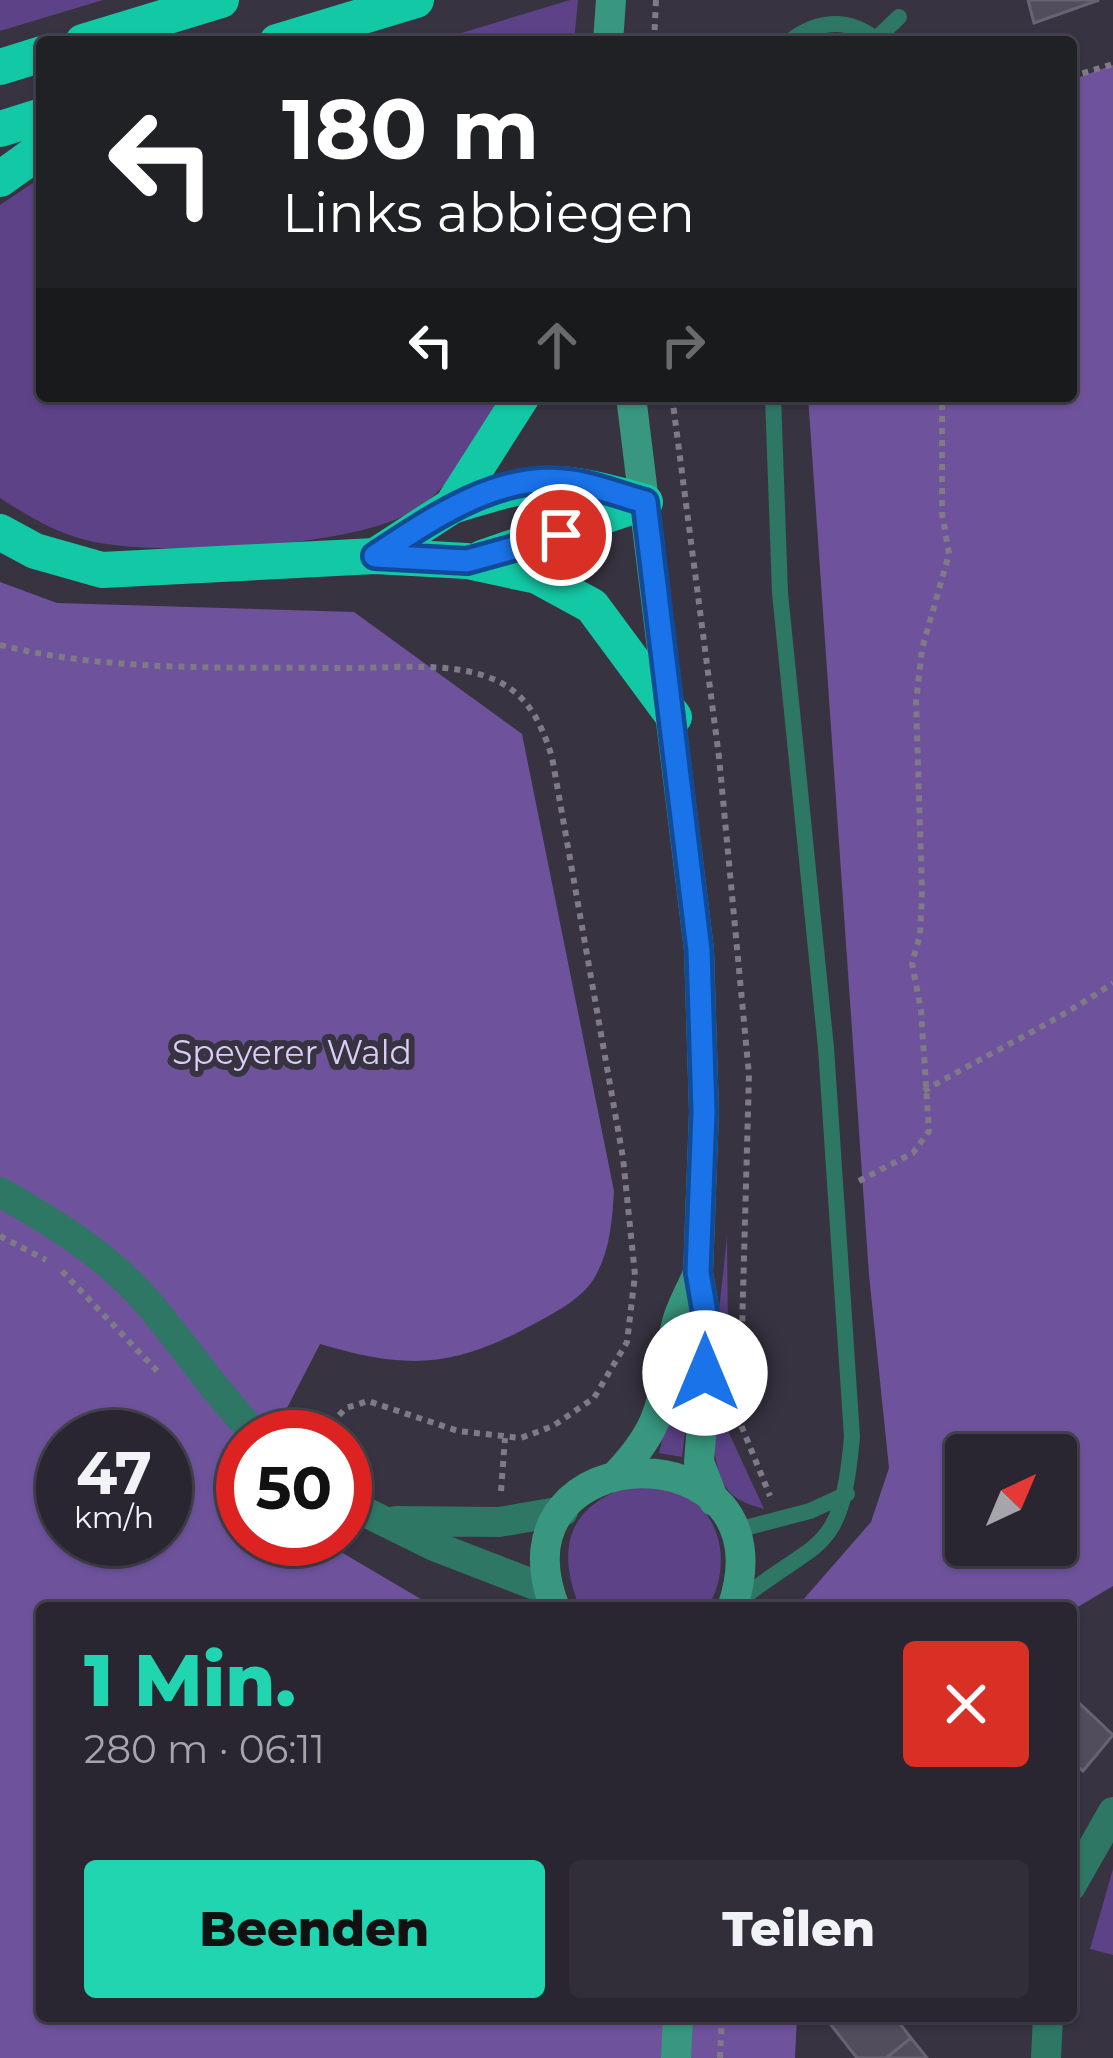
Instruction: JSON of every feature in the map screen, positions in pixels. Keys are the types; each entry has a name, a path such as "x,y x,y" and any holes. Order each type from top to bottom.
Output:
{"highway":[{"path":"103,36 221,0"},
{"path":"298,36 416,0"},
{"path":"0,67 36,56"},
{"path":"0,129 36,118"},
{"path":"0,179 36,153"},
{"path":"452,506 518,402"},
{"path":"375,556 452,506 536,482 563,481 645,502"},
{"path":"467,561 518,549 645,502"},
{"path":"1,532 35,551 102,570 375,556 467,561 537,575 592,606 674,717"}],"main road":[{"path":"608,36 611,0"},
{"path":"632,402 699,950 704,1112 698,1273 709,1335 699,1462 714,1501 733,1531 740,1581 734,1602"},
{"path":"551,1599 545,1562 563,1510 578,1494 618,1473 649,1440 670,1383 676,1324 698,1273"},
{"path":"618,1473 670,1474 714,1501"},
{"path":"676,2058 678,2022"}],"street":[{"path":"0,1192 75,1235 148,1302 232,1410"},
{"path":"378,1520 499,1522 563,1510"},
{"path":"372,1517 551,1599"},
{"path":"1077,1875 1113,1812"},
{"path":"1046,2058 1048,2022"}],"lane":[{"path":"882,36 899,17"},
{"path":"797,36 826,22 870,36"},
{"path":"739,1602 833,1533 847,1494 851,1437 835,1193 781,593 773,402"},
{"path":"733,1531 810,1511 847,1494"}],"path":[{"path":"654,36 656,0"},
{"path":"1077,75 1113,64"},
{"path":"835,1193 913,1154 929,1130 921,1010 912,963 920,935 922,891 916,702 922,649 949,554 942,513 941,402"},
{"path":"0,646 188,667 442,670 484,676 520,694 541,723 552,757 623,1158 635,1275 628,1342 594,1398 553,1426 521,1438 458,1431 368,1401 344,1410"},
{"path":"923,1092 1002,1043 1050,1024 1113,983"},
{"path":"0,1236 56,1266 167,1381"},
{"path":"720,2058 722,2022"}],"shaded area":[{"path":"0,0 103,0 0,31"},
{"path":"570,0 578,0 575,36 452,36"},
{"path":"36,181 36,402 501,402 443,487 415,510 387,523 304,541 208,548 121,546 54,529 0,498 0,205"},
{"path":"727,1234 729,1433 764,1509 742,1501 725,1486 713,1437"},
{"path":"684,1347 696,1348 682,1457 659,1453"},
{"path":"633,1485 669,1490 695,1502 707,1514 721,1561 710,1602 578,1602 569,1566 573,1532 594,1504"},
{"path":"1113,1869 1113,1955 1090,1949"}],"green space":[{"path":"1113,65 1113,1586 1077,1607 1077,1602 801,1602 871,1522 889,1468 869,1275 808,402 1077,402 1077,78"},
{"name":"Speyerer Wald","path":"0,582 57,603 354,612 522,734 614,1191 609,1237 593,1280 581,1294 534,1324 479,1349 430,1360 379,1358 320,1344 286,1410 216,1410 216,1566 365,1566 426,1602 36,1602 36,2022 797,2022 795,2058 0,2058"}],"building":[{"path":"1028,0 1099,0 1034,23"},
{"path":"1077,1701 1113,1735 1083,1771 1077,1766"},
{"path":"829,2022 899,2022 911,2038 886,2058 857,2058"},
{"path":"911,2038 927,2058 886,2058"}],"route":[{"path":"561,535 467,561 375,556 452,506 536,482 563,481 645,502 699,950 704,1112 698,1273 709,1335 705,1373"}]}
